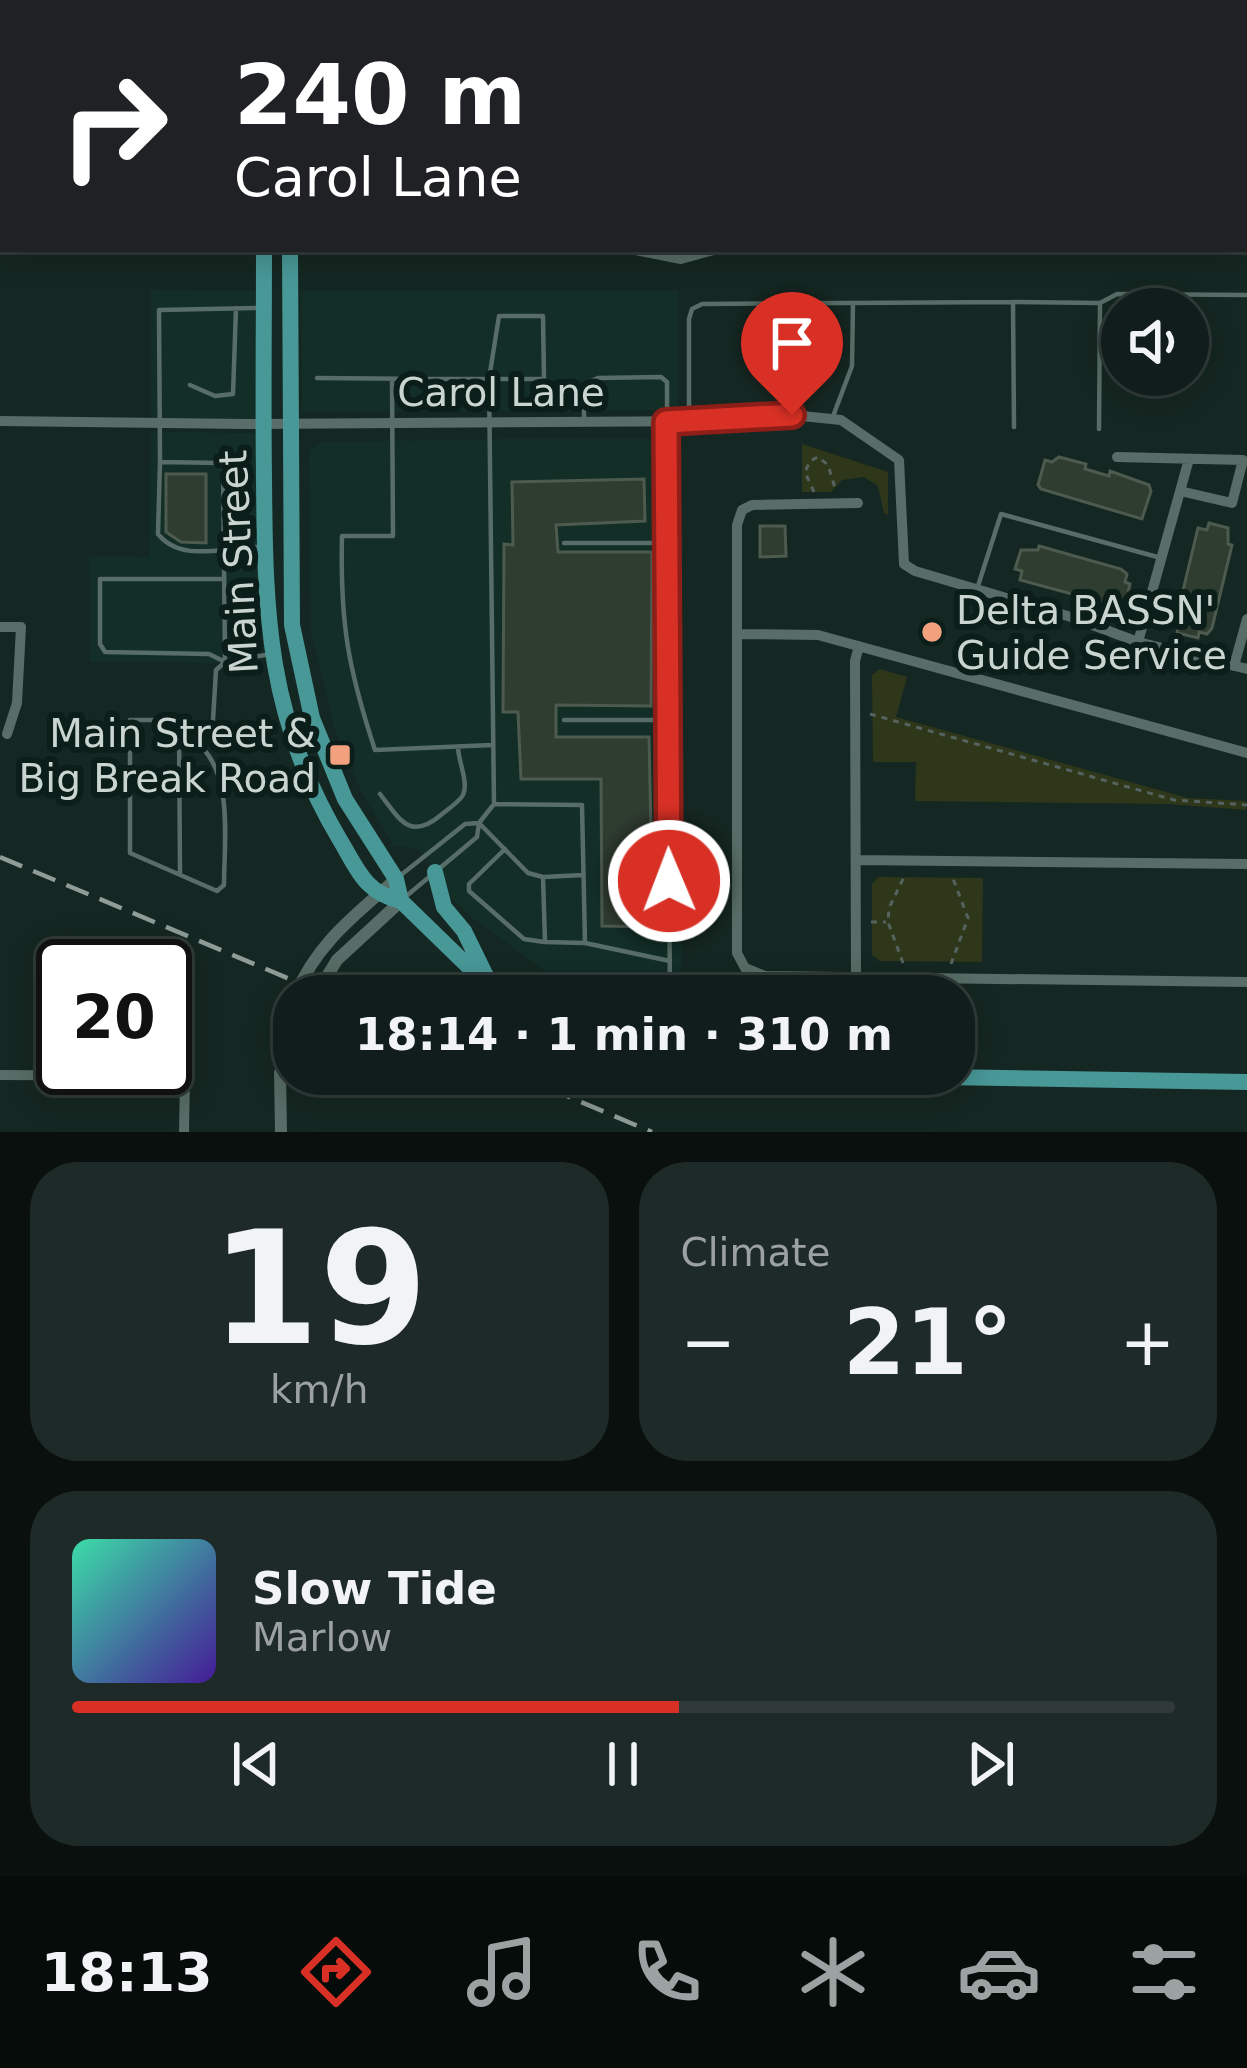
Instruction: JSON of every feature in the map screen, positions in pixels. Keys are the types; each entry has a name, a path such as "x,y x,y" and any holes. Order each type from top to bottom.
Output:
{"main road":[{"name":"Main Street","path":"264,252 265,547 271,654 281,703 322,810 377,896"},
{"name":"Main Street","path":"290,252 292,626 318,737 345,800 396,878 401,901"},
{"path":"435,872 444,907 464,931 486,975"},
{"path":"377,896 401,901 481,975"},
{"path":"975,1077 1247,1082"}],"street":[{"path":"645,252 681,259 706,252"},
{"name":"Carol Lane","path":"0,422 666,422 792,415 841,420 899,460 904,564 915,571 1071,616 1138,642 1240,667 1247,619"},
{"path":"1117,457 1243,460 1232,503 1180,490"},
{"path":"1138,642 1189,458"},
{"path":"762,975 745,968 737,953 737,526 742,510 765,503 858,503"},
{"path":"0,627 21,627 17,703 7,734"},
{"path":"738,634 818,635 1247,753"},
{"path":"856,975 855,661 859,646"},
{"path":"857,860 1247,864"},
{"path":"303,975 331,936 396,878"},
{"path":"328,975 337,960 401,901"},
{"path":"975,979 1247,982"},
{"path":"0,1075 36,1074"},
{"path":"184,1095 184,1132"},
{"path":"280,1095 281,1132"}],"lane":[{"path":"689,421 689,319 692,309 702,304 1100,303 1117,294 1247,295"},
{"path":"1013,302 1014,428"},
{"path":"832,419 852,366 853,303"},
{"path":"1099,429 1100,303"},
{"path":"190,385 215,396 233,394 236,308"},
{"path":"264,308 159,310 158,534 180,550 265,547"},
{"path":"317,378 392,379 489,379 544,379 543,316 499,316 489,379 494,804 479,824 477,837 401,901"},
{"path":"584,422 584,391 588,382 598,378 661,377 669,391 670,975"},
{"path":"392,379 393,536 342,536 340,607 353,681 376,750 492,745"},
{"path":"160,462 223,463 225,662"},
{"path":"976,590 1001,514 1161,558"},
{"path":"564,543 666,543"},
{"path":"224,579 100,579 100,644 105,652 208,654 225,662"},
{"path":"192,739 212,720 216,670 225,662 271,654"},
{"path":"130,720 179,720 204,747 224,795 224,885 218,891 130,853 130,720"},
{"path":"179,720 180,874"},
{"path":"564,720 668,720"},
{"path":"380,794 412,828 428,826 463,796 466,782 458,765 458,747"},
{"path":"494,804 582,805 585,943"},
{"path":"396,878 465,824 479,824 528,872 544,877 583,875"},
{"path":"505,849 469,884 469,891 524,939 585,943 670,961"},
{"path":"544,877 545,942"}],"path":[{"path":"814,492 806,472 810,461 818,457 828,464 835,488"},
{"path":"870,714 1174,800 1247,805"},
{"path":"904,963 888,922 889,908 905,875"},
{"path":"951,964 968,918 952,876"},
{"path":"871,922 888,922"}],"shaded area":[{"path":"151,290 255,291 258,420 151,418"},
{"path":"301,291 678,291 678,410 302,412"},
{"path":"151,432 258,433 259,652 213,663 90,662 89,556 149,557"},
{"path":"679,439 682,975 550,975 471,917 450,897 446,880 416,848 394,846 360,790 334,728 311,631 309,450 321,442"},
{"path":"802,444 888,472 888,515 878,486 864,477 842,480 831,492 802,492"},
{"path":"880,669 907,677 896,717 1188,798 1246,801 1246,810 1168,804 915,801 916,762 873,762 872,675"},
{"path":"878,877 983,878 982,962 880,961 872,955 872,884"}],"building":[{"path":"1059,457 1086,464 1085,469 1109,476 1110,471 1149,485 1142,519 1041,489 1045,460"},
{"path":"166,474 206,474 206,543 181,542 166,532"},
{"path":"644,479 645,521 556,525 558,552 652,552 651,706 556,705 556,737 649,737 653,927 602,926 601,779 521,779 518,712 503,712 504,544 513,545 512,482"},
{"path":"1209,523 1228,528 1228,544 1232,545 1212,628 1207,634 1199,632 1198,638 1177,633 1179,625 1175,624 1198,528 1207,530"},
{"path":"760,526 785,526 786,556 760,557"},
{"path":"1039,546 1121,569 1130,584 1125,604 1117,602 1116,606 1020,580 1022,571 1015,569 1021,550 1038,550"}],"railway":[{"path":"0,857 280,975"},
{"path":"565,1095 652,1132"}],"place":[{"name":"Delta BASSN' Guide Service","path":"932,632"},
{"name":"Main Street & Big Break Road","path":"340,755"}],"route":[{"path":"669,881 666,422 792,415"}]}
